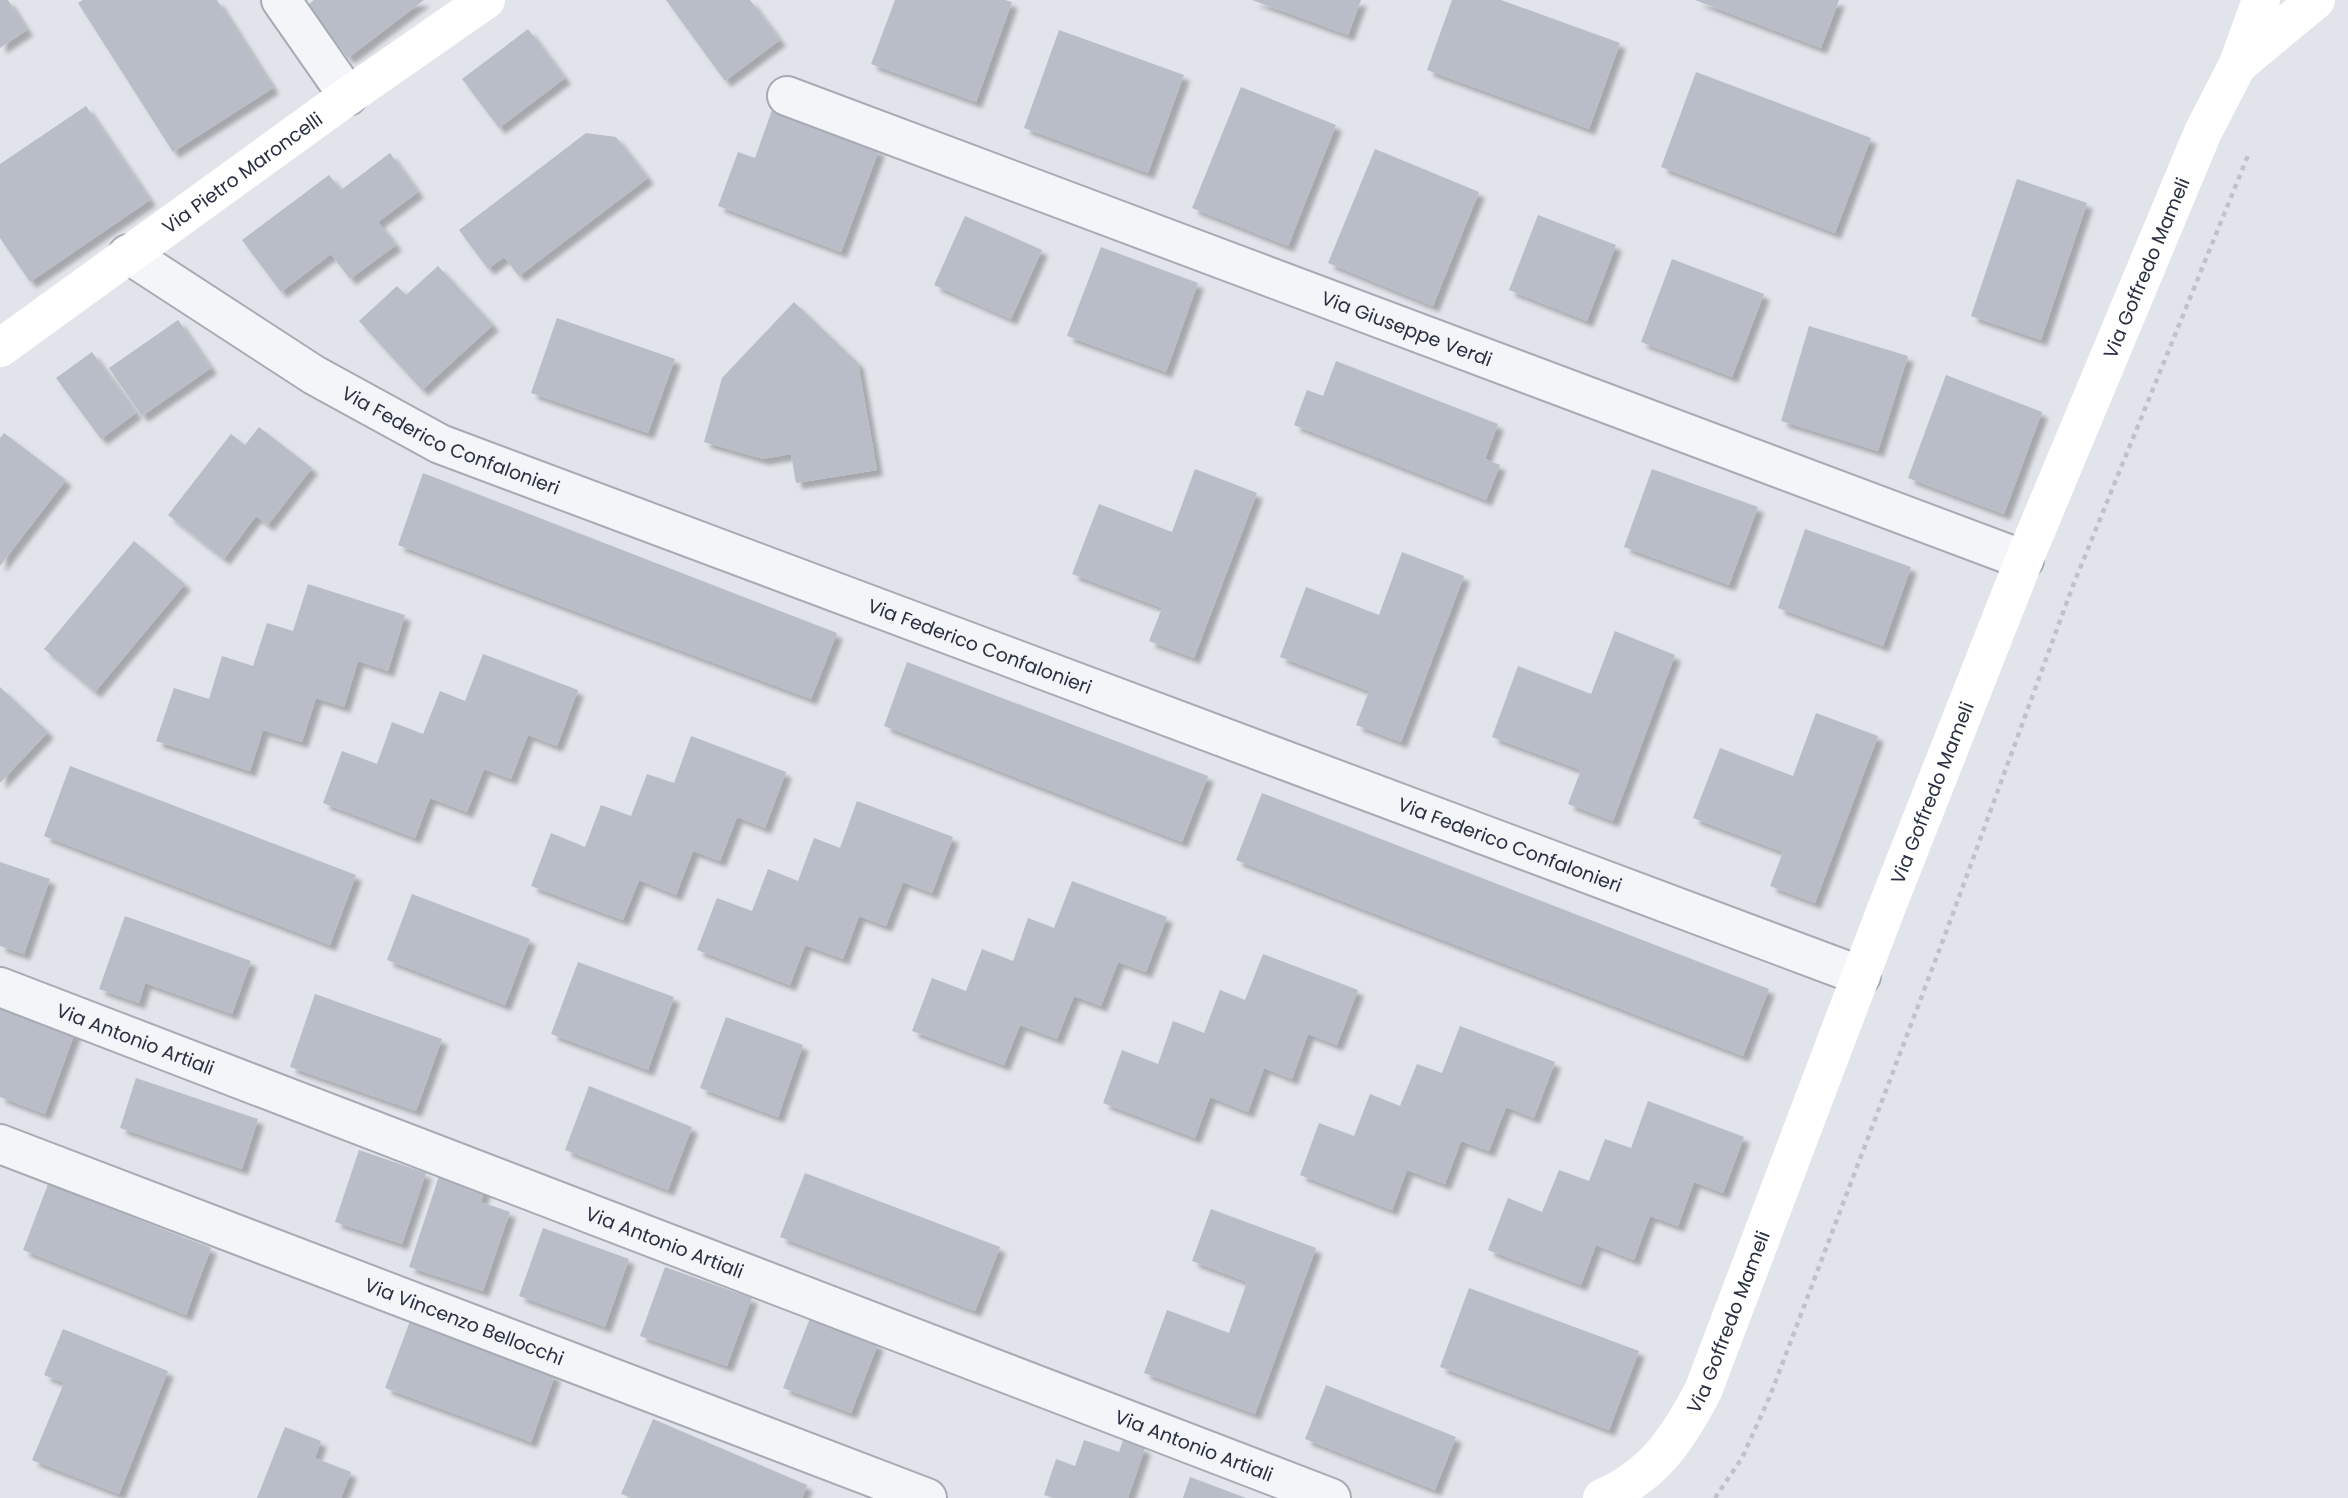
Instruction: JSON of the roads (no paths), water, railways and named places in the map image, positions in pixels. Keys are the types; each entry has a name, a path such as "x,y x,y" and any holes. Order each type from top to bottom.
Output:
{"street":[{"path":"281,0 348,96"},
{"name":"Via Pietro Maroncelli","path":"0,348 348,96 486,0"},
{"name":"Via Goffredo Mameli","path":"1602,1498 1623,1489 1656,1463 1683,1429 1703,1391 1861,976 2024,560 2203,132 2238,64 2261,0"},
{"name":"Via Goffredo Mameli","path":"2238,64 2316,0"},
{"name":"Via Giuseppe Verdi","path":"787,96 2024,560"},
{"name":"Via Federico Confalonieri","path":"128,254 314,375 440,444 1861,976"},
{"name":"Via Antonio Artiali","path":"0,987 1331,1498"},
{"name":"Via Vincenzo Bellocchi","path":"0,1144 927,1498"}]}
